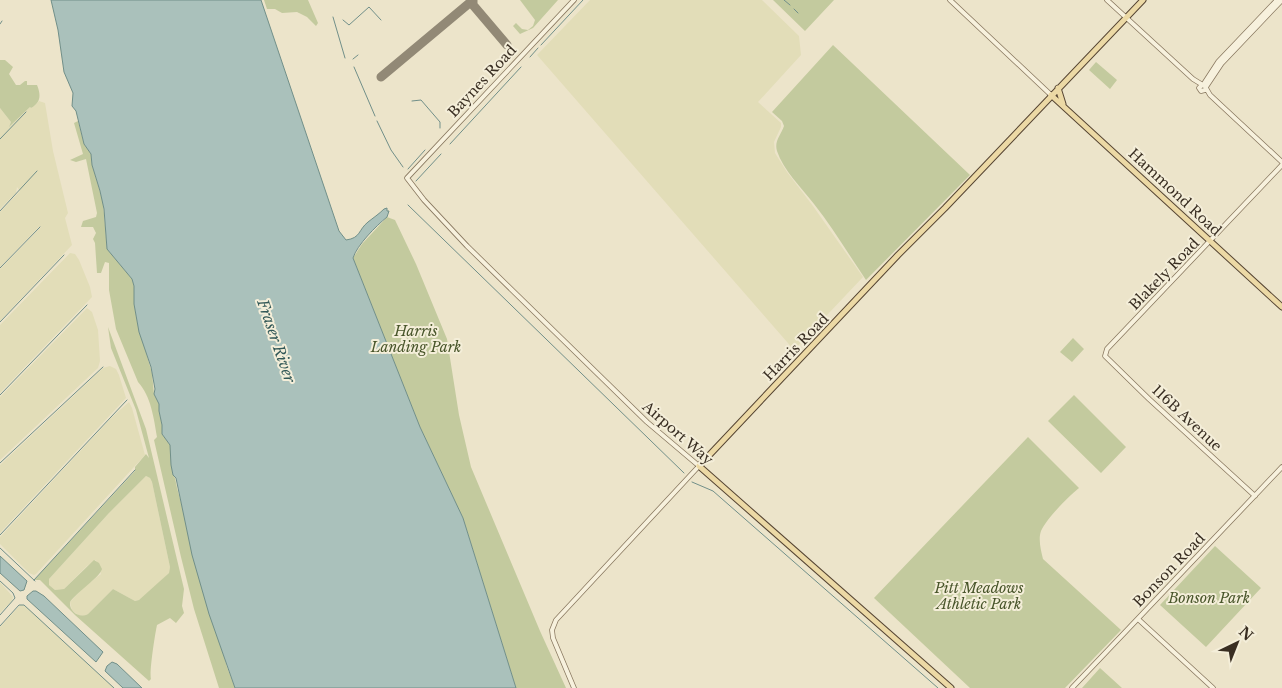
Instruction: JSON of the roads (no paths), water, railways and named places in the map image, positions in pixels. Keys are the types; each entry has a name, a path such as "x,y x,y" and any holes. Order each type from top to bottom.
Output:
{"main road":[{"name":"Harris Road","path":"1125,17 1138,0"},
{"name":"Harris Road","path":"700,466 1059,87 1062,81 1143,0"},
{"path":"1059,87 1060,97 1065,108"},
{"name":"Hammond Road","path":"1051,95 1282,307"},
{"name":"Airport Way","path":"700,466 951,688"}],"street":[{"name":"Baynes Road","path":"407,178 574,0"},
{"path":"950,0 1051,95"},
{"path":"1107,0 1203,87 1282,163"},
{"path":"1203,87 1218,62 1277,0"},
{"path":"1203,87 1220,65 1282,0"},
{"name":"Blakely Road","path":"1105,356 1107,350 1282,163"},
{"name":"Airport Way","path":"407,178 436,214 467,246 647,422 700,466"},
{"name":"116B Avenue","path":"1105,356 1149,400 1255,496"},
{"name":"Harris Road","path":"574,688 553,638 553,627 560,615 700,466"},
{"name":"Bonson Road","path":"1072,688 1282,467"},
{"path":"1138,619 1213,688"}],"water":[{"name":"Fraser River","path":"51,0 261,0 339,231 346,240 351,239 357,236 365,225 384,209 387,208 387,211 389,211 387,217 372,230 353,258 420,427 463,518 516,688 235,688 209,614 192,555 176,478 173,475 171,465 170,445 162,434 159,404 154,394 155,389 151,367 139,332 132,279 107,249 104,209 100,191 92,165 91,154 84,144 76,111 72,106 73,93 64,72 58,30"},
{"path":"0,556 27,581 24,590 20,591 0,573"},
{"path":"33,591 44,596 103,652 96,662 27,599 27,596"},
{"path":"112,662 117,664 142,688 123,688 105,671"}],"waterway":[{"path":"541,45 583,0"},
{"path":"784,0 790,5"},
{"path":"343,20 349,25 369,7 381,20"},
{"path":"794,9 798,13"},
{"path":"333,17 345,58"},
{"path":"530,57 538,48"},
{"path":"353,59 358,55"},
{"path":"354,67 375,116"},
{"path":"450,144 521,67"},
{"path":"412,101 421,100 440,122 440,128"},
{"path":"0,139 26,112"},
{"path":"377,121 391,150 403,167"},
{"path":"408,169 425,150"},
{"path":"416,181 441,154"},
{"path":"0,211 37,171"},
{"path":"408,205 684,473"},
{"path":"0,268 40,227"},
{"path":"0,322 64,255"},
{"path":"0,395 87,305"},
{"path":"0,463 103,367"},
{"path":"0,535 127,400"},
{"path":"34,580 135,470"},
{"path":"692,482 713,491 938,688"},
{"path":"0,548 35,581"},
{"path":"0,581 13,593 15,598 0,615"},
{"path":"0,626 19,605 24,605 114,688"}],"park label":[{"name":"Harris Landing Park","path":"416,340"},
{"name":"Pitt Meadows Athletic Park","path":"979,596"},
{"name":"Bonson Park","path":"1209,598"}]}
